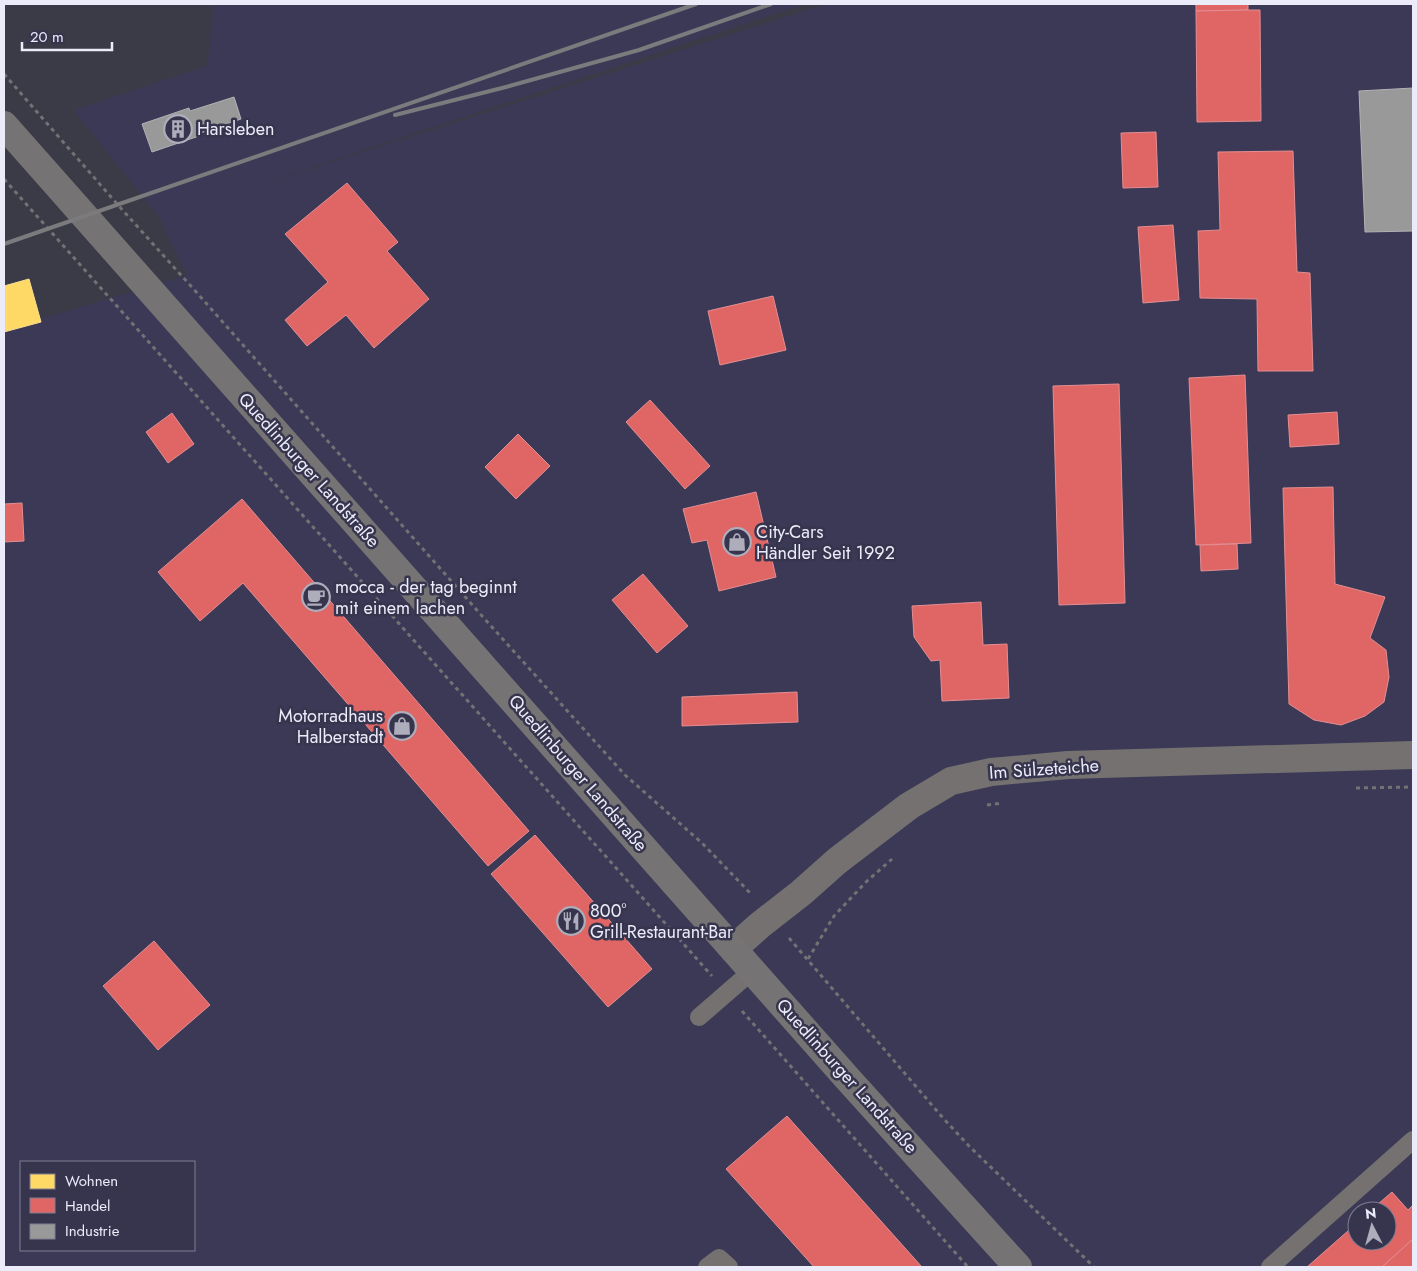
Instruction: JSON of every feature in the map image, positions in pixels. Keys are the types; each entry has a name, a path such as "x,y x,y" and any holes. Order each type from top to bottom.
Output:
{"main road":[{"name":"Quedlinburger Landstraße","path":"4,125 752,971 1018,1267"}],"street":[{"name":"Im Sülzeteiche","path":"733,949 801,894 837,861 909,806 951,781 969,776 1017,769 1068,766 1413,755"}],"lane":[{"path":"700,1017 752,971"},
{"path":"1270,1267 1413,1140"},
{"path":"707,1267 719,1258 729,1267"}],"path":[{"path":"4,74 460,591 619,768 702,843 740,881 963,1139 1094,1267"},
{"path":"4,179 728,993 968,1267"},
{"path":"1356,788 1413,787"},
{"path":"984,806 1012,801"},
{"path":"808,959 834,916 866,882 893,858"}],"shaded area":[{"path":"214,4 805,4 235,193 826,4 1413,4 1413,1267 4,1267 4,330 187,275 159,217 74,110 207,66"}],"building: Wohnen":[{"path":"29,279 41,322 4,332 4,286"}],"building: Handel":[{"path":"1196,4 1248,4 1248,10 1196,11"},
{"path":"1260,10 1261,121 1197,122 1196,11"},
{"path":"1156,132 1158,187 1123,188 1121,133"},
{"path":"1293,151 1297,272 1310,273 1313,371 1258,371 1257,299 1200,298 1198,231 1220,230 1218,152"},
{"path":"347,183 398,242 387,251 429,299 374,348 346,315 307,346 285,320 328,282 285,234"},
{"path":"1173,225 1179,300 1143,303 1138,227"},
{"path":"773,296 786,350 720,365 708,311"},
{"path":"1245,375 1251,543 1196,545 1189,378"},
{"path":"1119,384 1125,603 1059,605 1053,386"},
{"path":"650,400 710,466 685,489 626,422"},
{"path":"1337,412 1339,444 1290,447 1288,415"},
{"path":"172,413 194,444 168,463 146,432"},
{"path":"518,434 550,466 516,499 485,467"},
{"path":"1333,487 1335,584 1385,597 1370,638 1386,650 1389,677 1384,702 1365,716 1341,725 1314,720 1289,704 1283,488"},
{"name":"City-Cars Händler Seit 1992","path":"756,492 776,577 719,591 707,540 692,543 683,509"},
{"name":"Motorradhaus Halberstadt","path":"242,499 529,831 488,866 243,583 200,621 158,572"},
{"path":"22,503 24,541 4,542 4,504"},
{"path":"1237,544 1238,569 1201,571 1200,545"},
{"path":"643,574 688,626 657,653 612,600"},
{"path":"981,602 983,645 1007,644 1009,698 942,701 940,660 931,661 914,637 912,606"},
{"path":"797,692 798,722 682,726 682,697"},
{"name":"800° Grill-Restaurant-Bar","path":"535,835 652,969 608,1007 491,874"},
{"path":"154,941 210,1005 158,1050 103,986"},
{"path":"787,1116 922,1267 814,1267 726,1169"},
{"path":"1392,1192 1408,1210 1413,1205 1413,1239 1382,1267 1307,1267 1347,1232 1347,1251 1397,1251 1397,1201 1382,1201"},
{"path":"1413,1239 1413,1267 1382,1267"}],"building: Industrie":[{"path":"1413,88 1413,231 1365,232 1359,91"},
{"name":"Harsleben","path":"234,97 241,119 152,152 142,124 189,108 190,111"}],"railway":[{"path":"4,244 696,4"},
{"path":"395,115 506,87 639,50 771,4"}],"place":[{"name":"Harsleben","path":"178,129"},
{"name":"City-Cars Händler Seit 1992","path":"737,542"},
{"name":"mocca - der tag beginnt mit einem lachen","path":"316,597"},
{"name":"Motorradhaus Halberstadt","path":"402,726"},
{"name":"800° Grill-Restaurant-Bar","path":"571,921"}]}
